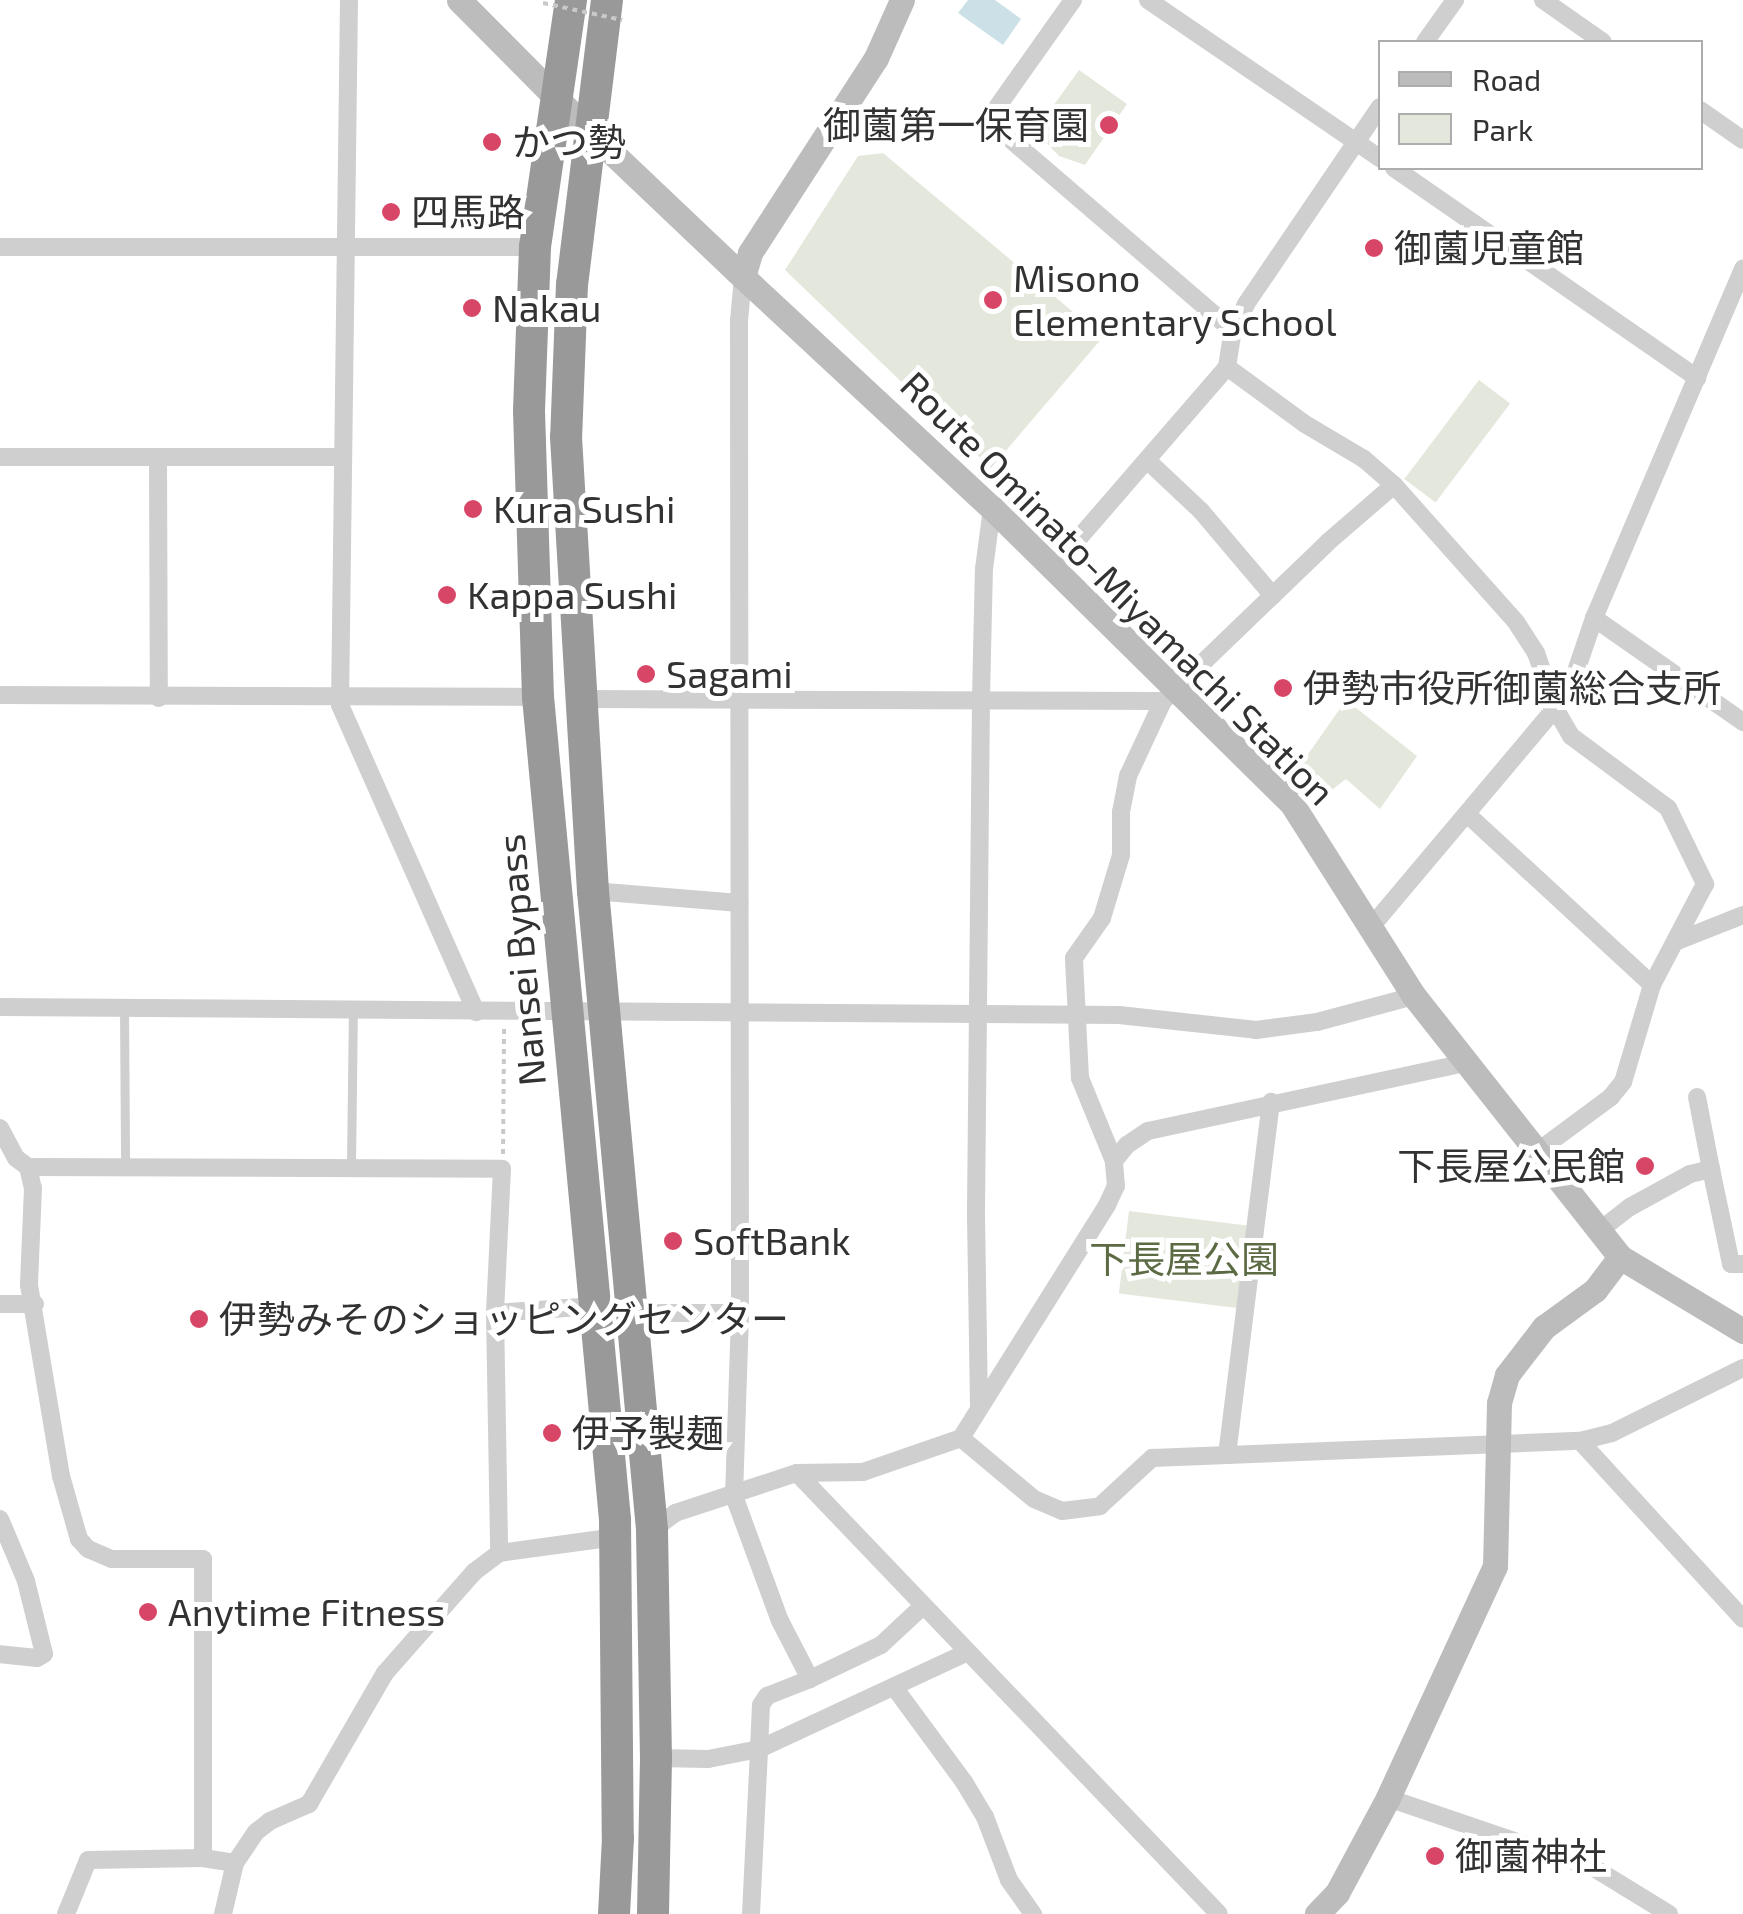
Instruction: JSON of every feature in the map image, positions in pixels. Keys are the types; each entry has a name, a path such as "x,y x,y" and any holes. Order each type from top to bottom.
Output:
{"highway":[{"name":"Nansei Bypass","path":"557,1 554,95 534,247 529,411 538,697 616,1537 618,1838 614,1914"},
{"name":"Nansei Bypass","path":"615,10 588,130 572,284 566,436 593,891 652,1530 656,1758 653,1914"}],"main road":[{"name":"Route Ominato-Miyamachi Station","path":"463,2 613,154 992,508 1169,697 1292,804 1414,996 1620,1257"},
{"path":"744,277 750,253 876,58 893,5"},
{"path":"1317,1914 1337,1893 1388,1798 1495,1566 1499,1403 1507,1375 1544,1327 1595,1290 1620,1257 1743,1331"}],"street":[{"path":"349,0 340,698 476,1012"},
{"path":"1073,0 988,120 1233,331"},
{"path":"1148,0 1378,157"},
{"path":"1426,40 1455,0"},
{"path":"1542,0 1601,40"},
{"path":"1052,568 1228,367 1233,331 1246,304 1378,110"},
{"path":"1703,112 1743,140"},
{"path":"1397,170 1697,378"},
{"path":"0,248 534,247"},
{"path":"1371,926 1569,692 1594,618 1743,268"},
{"path":"744,277 738,320 742,702 740,1314 734,1496 780,1621 810,1679"},
{"path":"1228,367 1394,484 1516,622 1536,653 1556,710 1572,736 1668,808 1705,884 1652,985 1624,1082 1538,1151"},
{"path":"0,457 342,456"},
{"path":"158,457 159,698"},
{"path":"1148,462 1202,510 1274,596"},
{"path":"652,1530 675,1512 797,1473 863,1472 961,1438 1116,1186 1114,1161 1080,1078 1074,958 1102,918 1120,855 1121,812 1128,776 1169,697 1394,484"},
{"path":"979,1406 976,1212 982,698 984,569 992,508"},
{"path":"1594,618 1743,722"},
{"path":"0,696 538,697"},
{"path":"582,700 1169,697"},
{"path":"1467,814 1652,985"},
{"path":"593,891 740,903"},
{"path":"1675,942 1743,915"},
{"path":"0,1007 1119,1015 1256,1030 1318,1022 1414,996"},
{"path":"1114,1161 1127,1144 1148,1131 1464,1063"},
{"path":"1697,1097 1731,1264 1743,1264"},
{"path":"1227,1455 1271,1102"},
{"path":"0,1128 16,1158 28,1167 502,1168 496,1312 499,1554"},
{"path":"28,1167 33,1188 29,1285 61,1476 79,1539 88,1549 111,1559 203,1559 203,1858"},
{"path":"1599,1231 1630,1206 1690,1174 1711,1170"},
{"path":"0,1304 35,1304"},
{"path":"496,1312 596,1306"},
{"path":"633,1313 740,1314"},
{"path":"961,1438 1034,1499 1062,1511 1100,1506 1152,1458 1580,1441 1612,1432 1743,1368"},
{"path":"1580,1441 1743,1619"},
{"path":"797,1473 1219,1914"},
{"path":"0,1519 26,1581 44,1654 0,1654"},
{"path":"223,1914 235,1862 270,1820 308,1804 385,1673 474,1572 499,1554 616,1537"},
{"path":"751,1914 761,1705 767,1696 881,1645 923,1606"},
{"path":"656,1758 708,1759 759,1748 968,1652"},
{"path":"894,1688 964,1782 985,1817 1010,1880 1033,1914"},
{"path":"1388,1798 1594,1868 1669,1914"},
{"path":"66,1914 88,1860 203,1858 235,1862"}],"lane":[{"path":"124,1008 125,1168"},
{"path":"351,1168 354,1010"}],"path":[{"path":"557,1 615,10"},
{"path":"502,1168 504,1012"}],"green space":[{"path":"1079,70 1127,104 1085,165 1059,156 1035,131"},
{"path":"883,153 1103,337 991,468 785,270 858,156"},
{"path":"1479,380 1510,403 1436,503 1404,479"},
{"path":"1346,700 1417,756 1380,809 1346,779 1320,799 1297,770"},
{"name":"下長屋公園","path":"1129,1211 1249,1226 1239,1308 1119,1293"}],"water":[{"path":"968,0 995,0 1021,19 1003,45 958,13"}],"place":[{"name":"御薗第一保育園","path":"1109,125"},
{"name":"かつ勢","path":"492,142"},
{"name":"四馬路","path":"391,212"},
{"name":"御薗児童館","path":"1374,248"},
{"name":"Misono Elementary School","path":"993,300"},
{"name":"Nakau","path":"472,308"},
{"name":"Kura Sushi","path":"473,509"},
{"name":"Kappa Sushi","path":"447,595"},
{"name":"Sagami","path":"646,674"},
{"name":"伊勢市役所御薗総合支所","path":"1283,688"},
{"name":"下長屋公民館","path":"1645,1166"},
{"name":"SoftBank","path":"673,1241"},
{"name":"伊勢みそのショッピングセンター","path":"199,1319"},
{"name":"伊予製麺","path":"552,1433"},
{"name":"Anytime Fitness","path":"148,1612"},
{"name":"御薗神社","path":"1435,1856"}]}
